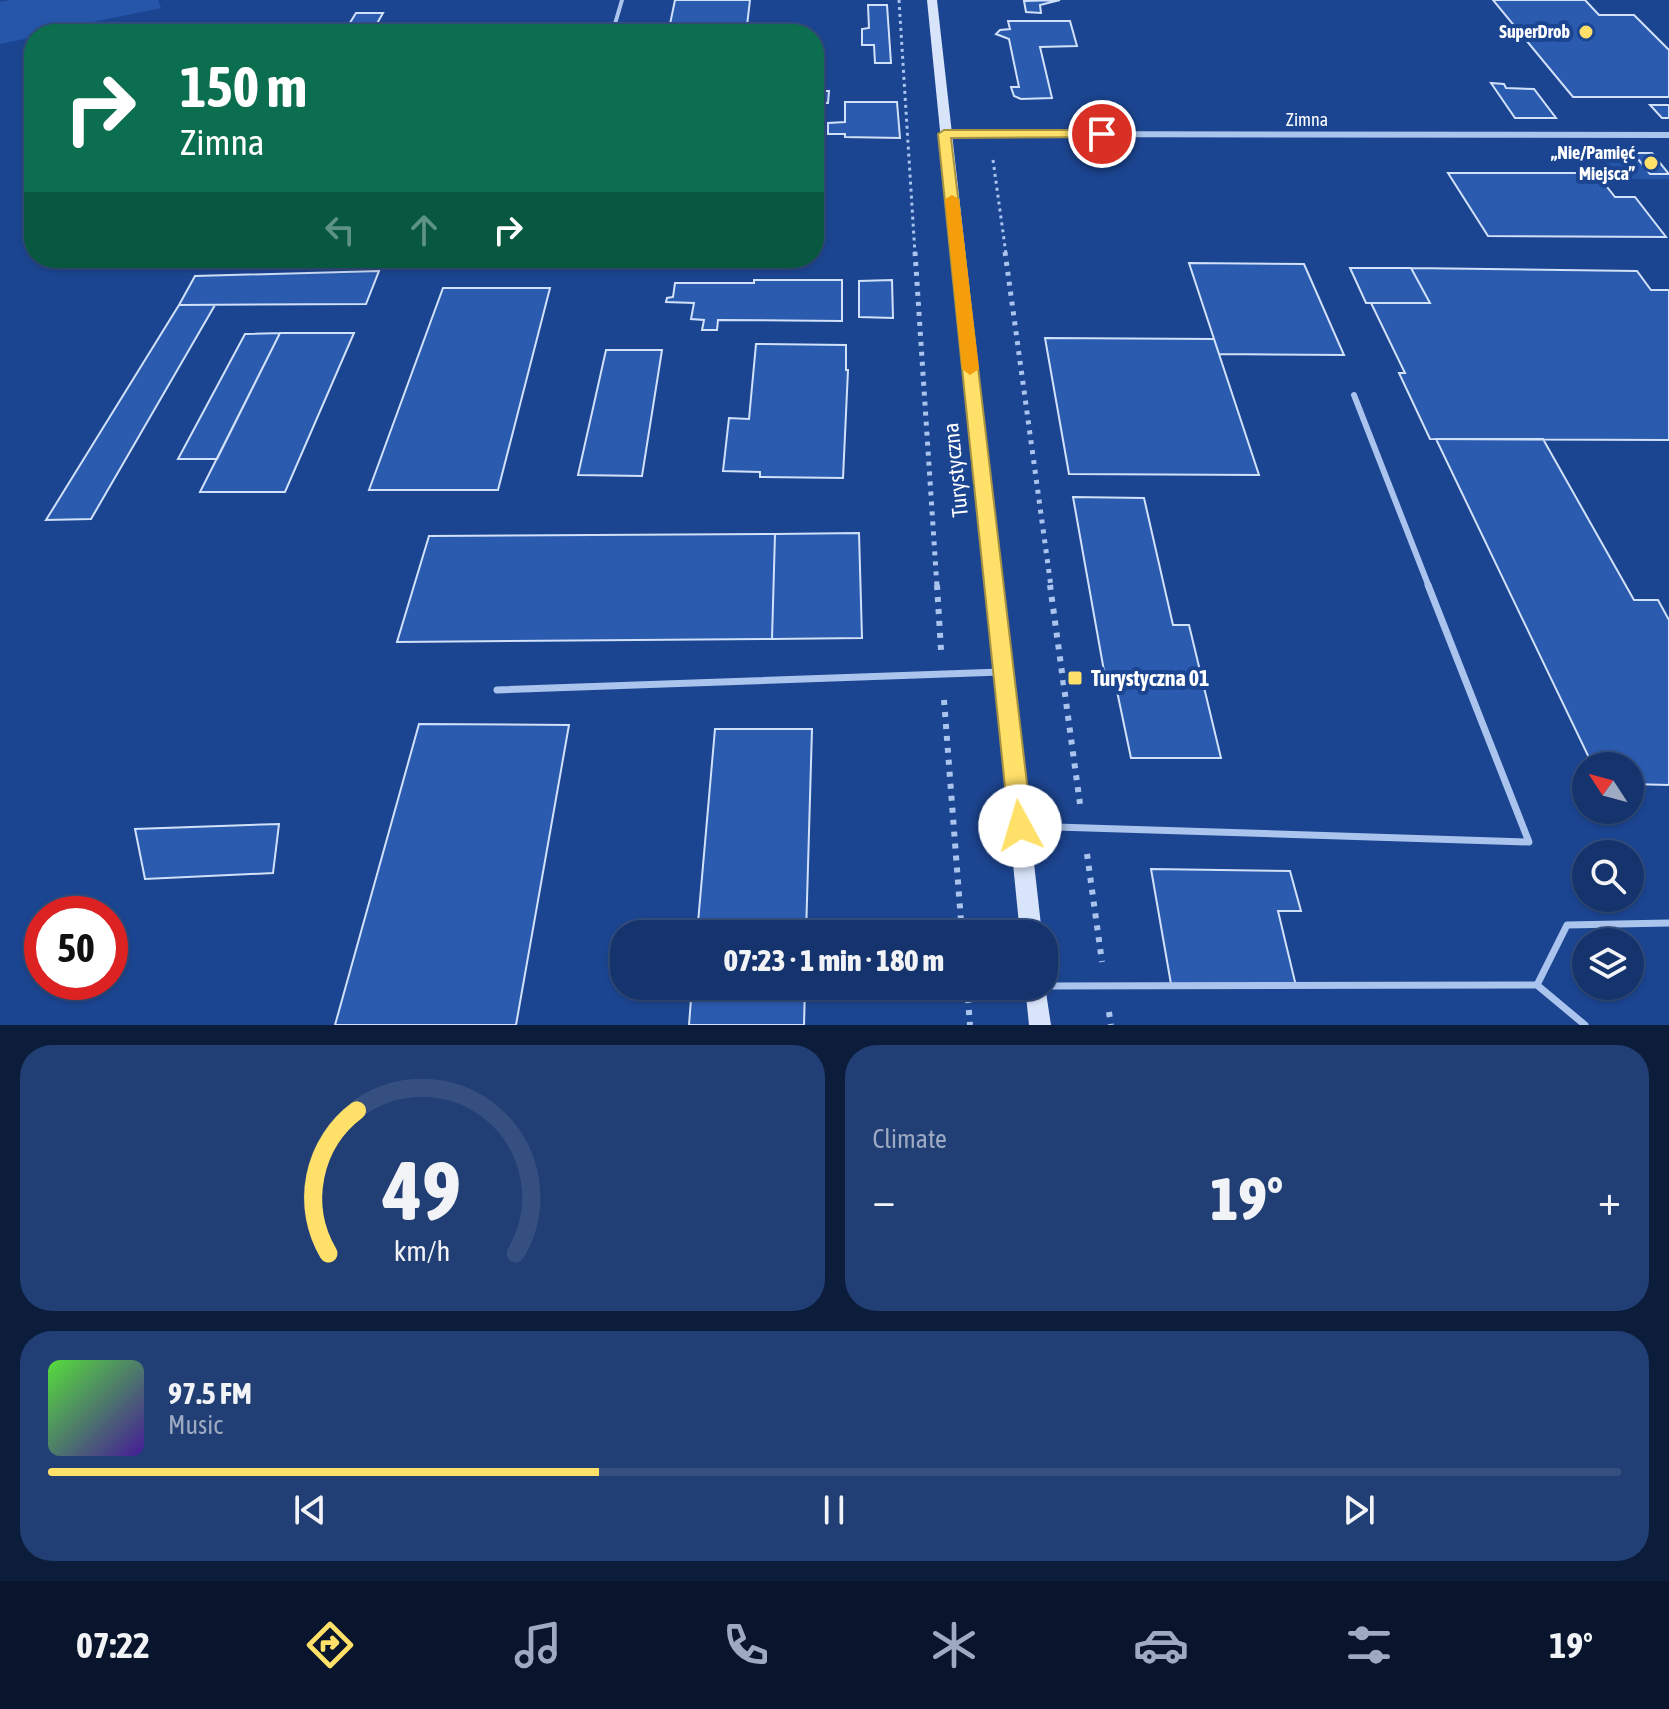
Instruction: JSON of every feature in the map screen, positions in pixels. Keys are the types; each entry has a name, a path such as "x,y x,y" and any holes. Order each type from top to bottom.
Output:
{"main road":[{"name":"Turystyczna","path":"932,0 1030,920"},
{"path":"1037,1000 1040,1025"}],"street":[{"name":"Zimna","path":"944,134 1669,135"}],"lane":[{"path":"615,24 622,0"},
{"path":"1020,826 1529,842 1354,395"},
{"path":"497,690 1004,672"},
{"path":"1537,985 1567,925 1669,923"},
{"path":"1058,986 1537,985 1585,1025"}],"path":[{"path":"899,0 961,920"},
{"path":"992,150 1111,1025"},
{"path":"968,1000 970,1025"}],"shaded area":[{"path":"158,0 161,8 83,24 24,24 24,39 0,44 0,2"},
{"path":"1598,153 1633,153 1650,174 1669,174 1669,179 1619,179"}],"building":[{"path":"675,0 750,0 747,24 670,24"},
{"path":"1060,0 1040,5 1041,13 1026,12 1024,1"},
{"name":"SuperDrob","path":"1493,0 1585,0 1599,15 1634,15 1669,50 1669,97 1573,97"},
{"path":"868,5 887,5 891,63 875,63 874,45 862,45 862,29 869,28"},
{"path":"356,13 383,13 377,24 349,24"},
{"path":"1008,21 1070,21 1077,46 1040,47 1052,98 1021,99 1014,96 1011,87 1019,87 1009,39 996,34 1000,30 1010,29"},
{"path":"1491,83 1504,84 1506,88 1534,89 1556,118 1515,118"},
{"path":"824,91 829,91 828,103 824,103"},
{"path":"845,102 897,102 900,138 828,134 828,123 845,122"},
{"path":"1650,105 1669,105 1669,118 1662,118"},
{"name":"„Nie/Pamięć Miejsca”","path":"1633,153 1652,153 1669,174 1650,174"},
{"path":"1448,173 1596,173 1615,197 1635,197 1666,237 1488,236"},
{"path":"1189,263 1304,264 1344,355 1219,354"},
{"path":"1350,268 1411,268 1430,303 1366,303"},
{"path":"1411,268 1637,271 1651,290 1669,290 1669,440 1430,439 1399,373 1405,373 1371,303 1430,303"},
{"path":"379,271 366,304 179,305 195,276"},
{"path":"754,280 842,280 842,321 718,320 717,330 702,330 704,320 691,319 694,303 666,302 667,298 673,297 675,283 754,283"},
{"path":"892,280 893,318 859,317 859,281"},
{"path":"443,288 550,288 498,490 369,490"},
{"path":"179,305 215,305 91,519 46,520"},
{"path":"280,333 354,333 285,492 200,492"},
{"path":"280,333 217,459 178,459 245,334"},
{"path":"1045,338 1214,339 1259,475 1069,474"},
{"path":"756,344 846,345 848,370 843,478 760,477 760,472 723,471 729,418 749,419"},
{"path":"606,350 662,350 642,476 578,475"},
{"path":"1436,439 1543,439 1634,600 1658,600 1669,620 1669,785 1644,784 1644,752 1586,752"},
{"path":"1073,497 1144,498 1173,625 1189,625 1221,758 1131,758 1113,672 1104,671"},
{"path":"859,533 862,638 772,639 775,534"},
{"path":"775,534 772,639 397,642 429,536"},
{"path":"419,724 569,725 516,1025 335,1025"},
{"path":"715,729 812,729 806,920 698,920"},
{"path":"279,824 273,873 145,879 135,829"},
{"path":"1151,869 1290,871 1301,911 1278,911 1296,986 1171,984"},
{"path":"691,1000 805,1000 804,1025 689,1025"}],"slow traffic":[{"path":"952,199 970,369"}],"place":[{"name":"SuperDrob","path":"1586,32"},
{"name":"„Nie/Pamięć Miejsca”","path":"1651,163"},
{"name":"Turystyczna 01","path":"1075,678"}],"route":[{"path":"1020,826 944,134 1102,134"}]}
